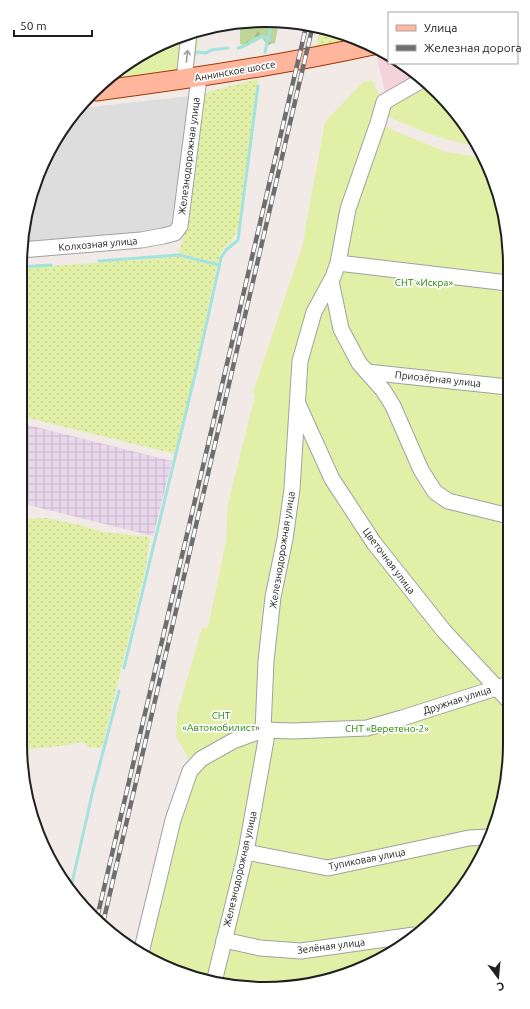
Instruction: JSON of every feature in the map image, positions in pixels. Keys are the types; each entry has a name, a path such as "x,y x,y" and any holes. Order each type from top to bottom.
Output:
{"main road":[{"name":"Аннинское шоссе","path":"104,90 192,79 305,60 361,48"}],"street":[{"name":"Железнодорожная улица","path":"175,233 180,226 192,79 189,40"},
{"name":"Железнодорожная улица","path":"215,976 246,852 266,740 262,730 266,661 273,597 285,539 292,490 300,361 314,312 338,263 348,209 384,102 418,83"},
{"name":"Колхозная улица","path":"28,249 141,240 175,233"},
{"path":"338,263 503,282"},
{"path":"331,280 341,329 359,363 384,390 393,406 421,470 435,492 448,501 503,515"},
{"name":"Приозёрная улица","path":"367,372 503,386"},
{"name":"Цветочная улица","path":"297,401 332,479 374,543 444,631 503,686"},
{"name":"Дружная улица","path":"262,730 293,731 367,728 503,686"},
{"path":"143,948 173,820 190,771 201,759 233,741 262,730"},
{"name":"Тупиковая улица","path":"246,852 328,868 469,838 484,837"},
{"name":"Зелёная улица","path":"224,940 260,948 302,951 405,936"}],"shaded area":[{"path":"380,57 384,59 388,61 388,64 392,64 413,79 385,92 377,58"},
{"path":"190,96 176,231 28,245 35,203 45,174 67,133 86,108"},
{"path":"27,425 172,461 153,536 27,505"}],"green space":[{"path":"278,28 275,43 267,45 262,38 247,46 240,44 240,29"},
{"path":"319,34 347,42 315,50"},
{"path":"200,36 193,69 118,78 146,59 174,45"},
{"path":"258,79 238,228 232,241 225,247 220,255 218,263 179,253 185,231 203,96 210,91"},
{"name":"СНТ «Веретено-2»","path":"372,80 378,93 401,99 423,87 454,120 470,145 438,137 375,110 332,267 300,361 331,281 341,329 367,372 503,386 503,744 501,775 495,806 490,821 485,835 471,863 454,889 444,901 410,933 384,950 356,964 327,974 296,980 281,981 265,982 234,980 215,976 264,742 210,975 203,974 174,964 148,951 181,814 197,774 176,736 177,714 202,628 208,627 226,541 228,504 255,396 253,392 302,247 325,122 362,83"},
{"name":"СНТ «Искра»","path":"383,126 446,152 476,157 485,174 495,203 501,234 503,265 503,379 369,366 346,329 338,281 347,234"},
{"path":"179,257 217,266 195,371 175,454 27,418 27,268"},
{"path":"46,518 80,525 103,532 150,537 146,567 102,748 89,747 82,742 69,745 27,749 27,519"}],"waterway":[{"path":"265,52 271,27"},
{"path":"238,48 261,37 269,40"},
{"path":"194,55 197,52 206,53 211,50 228,48"},
{"path":"124,668 196,371 221,258 226,250 238,240 258,86"},
{"path":"99,261 179,255 219,265"},
{"path":"27,267 51,265"},
{"path":"72,883 93,790 119,691"}],"railway":[{"path":"98,913 305,31"},
{"path":"104,919 311,32"}],"park label":[{"name":"СНТ «Автомобилист»","path":"221,720"}]}
